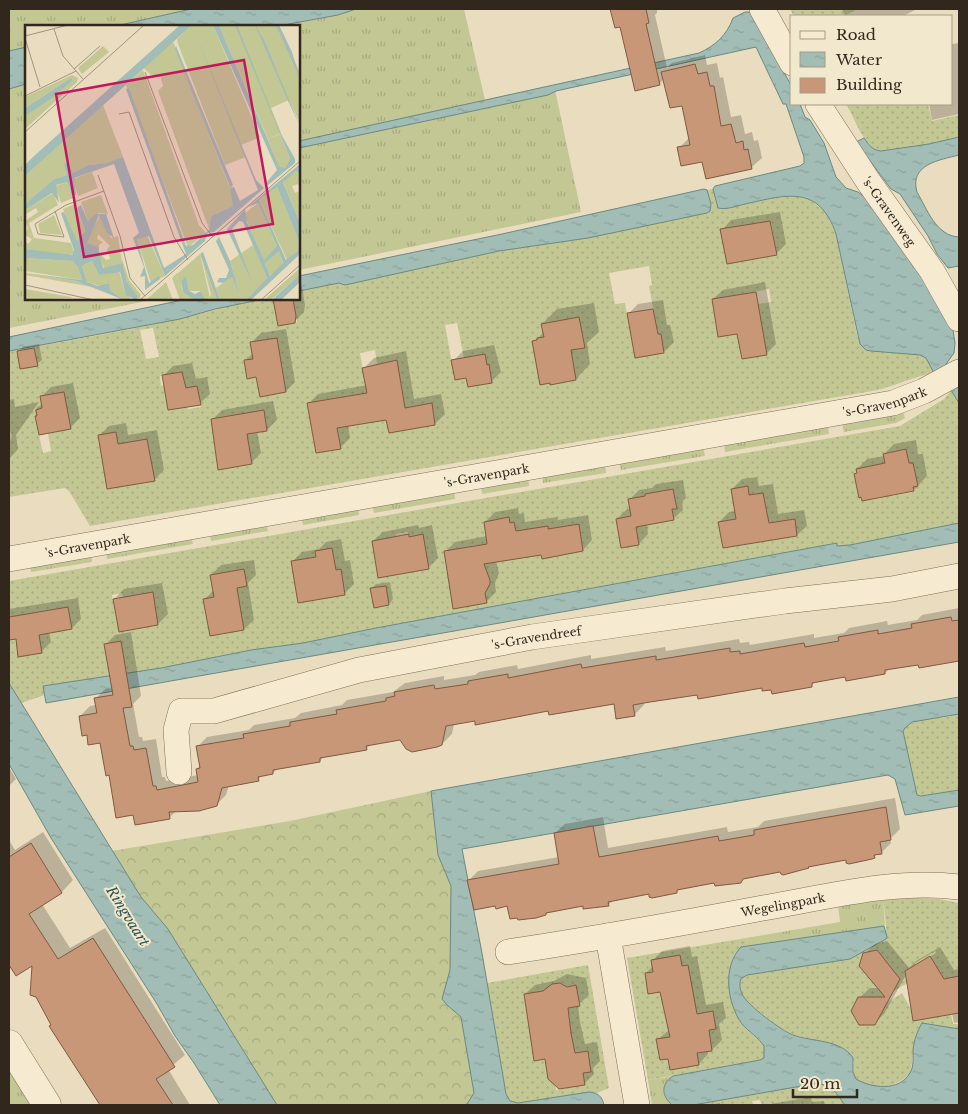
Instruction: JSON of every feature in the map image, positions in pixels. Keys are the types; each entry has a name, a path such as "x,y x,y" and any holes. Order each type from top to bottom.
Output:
{"street":[{"path":"762,9 790,59"},
{"name":"'s-Gravenweg","path":"819,105 868,181 932,271 959,318"},
{"name":"'s-Gravenpark","path":"9,559 893,404 951,377"},
{"name":"'s-Gravendreef","path":"179,772 176,730 181,711 214,712 359,670 532,637 785,601 892,590 959,576"},
{"name":"Wegelingpark","path":"508,952 608,936 884,886 944,885 959,887"},
{"path":"608,936 637,1105"},
{"path":"9,1044 47,1105"}],"green space":[{"path":"9,9 191,9 120,25 25,25 25,47 9,51"},
{"path":"356,9 464,9 485,100 554,85 581,212 300,270 300,25 283,25 338,15"},
{"path":"790,9 858,9 846,15 793,15"},
{"path":"25,84 25,300 152,300 9,328 9,89"},
{"path":"847,105 928,105 932,121 959,115 959,137 929,144 881,151 870,145"},
{"path":"713,189 719,209 773,198 795,196 810,200 826,212 836,234 858,339 920,355 926,358 934,373 878,390 90,526 69,491 65,488 9,497 9,443 12,436 9,428 9,351 139,327 252,301 273,300 278,326 295,323 297,322 293,300 300,300 300,291 339,283 345,285 499,251 588,238 707,213 710,211 711,204 707,190","holes":["771,221 777,255 727,264 721,229","649,266 652,285 649,286 658,334 661,334 664,353 635,358 625,303 615,304 609,273","769,289 771,302 746,306 767,355 742,359 737,334 718,337 712,299","579,317 585,347 571,350 576,380 550,385 537,339 544,339 541,324","457,323 464,358 489,365 492,383 468,387 466,378 455,380 445,325","153,328 159,357 146,359 140,330","277,338 286,392 260,397 250,343","34,348 37,365 20,369 17,351","375,350 377,364 397,360 405,408 432,403 435,425 389,433 386,420 368,400 360,353","182,372 185,388 197,387 201,407 188,409 164,385 161,386 160,376","348,396 353,425 337,428 341,449 316,453 307,403","42,408 70,429 48,434 51,451 43,453 35,417 37,416 36,410","264,410 267,431 255,433 246,430 252,464 218,470 211,419","116,432 118,444 147,439 154,481 108,489 98,435"]},
{"path":"951,391 959,403 959,523 850,545 836,546 836,543 303,643 251,650 161,668 43,686 45,695 21,703 9,683 9,639 16,639 19,657 39,635 72,629 68,607 29,613 13,621 9,613 9,581 900,426 944,399","holes":["906,449 909,463 913,463 918,486 913,487 914,492 891,496 890,492 881,498 862,501 861,497 859,497 856,469 874,465 886,468 883,454","747,486 749,495 763,493 769,523 794,519 797,536 723,548 718,522 736,519 731,489","673,489 677,508 672,509 674,520 636,527 639,545 621,548 616,519 631,516 628,499 645,496 645,494","509,518 510,523 514,522 517,537 480,563 490,580 485,590 487,603 453,609 450,591 459,589 452,550 477,545 489,554 484,522","578,524 583,551 542,558 537,528 548,526 548,529","408,532 409,537 423,535 415,571 378,578 372,541 396,537 396,534","315,551 336,570 341,570 343,585 291,562 316,557","244,569 237,588 244,630 210,636 203,599 214,597 210,575","386,586 389,605 374,607 370,588","153,592 158,625 119,632 112,595 122,593 123,597"]},
{"path":"903,411 905,418 896,423 844,432 842,424"},
{"path":"828,426 829,434 725,452 724,444"},
{"path":"703,447 705,456 621,470 619,462"},
{"path":"605,464 606,473 543,483 542,475"},
{"path":"528,478 529,486 482,494 481,486"},
{"path":"454,491 455,499 374,513 372,505"},
{"path":"358,507 359,515 303,525 301,517"},
{"path":"266,523 268,531 211,541 210,533"},
{"path":"191,536 193,544 107,559 106,551"},
{"path":"91,553 92,562 31,572 30,564"},
{"path":"953,714 959,714 959,790 919,796 917,795 903,731 911,723 948,717"},
{"path":"431,791 438,855 451,886 450,971 442,999 461,1017 474,1093 467,1104 464,1105 277,1105 168,929 141,897 112,851 290,821"},
{"path":"910,897 939,899 959,903 959,976 944,979 930,956 909,968 916,978 877,1001 859,997 851,1011 859,1025 875,1025 880,1007 902,993 911,1009 951,1014 953,1024 959,1024 959,1029 922,1024 913,1050 911,1072 906,1078 898,1082 882,1087 873,1087 865,1085 853,1076 854,1062 832,1044 793,1035 779,1027 747,1002 741,993 740,985 741,979 747,975 850,959 886,939 883,899","holes":["877,950 886,961 881,974 868,977 859,966 863,953"]},
{"path":"883,899 885,926 747,946 746,938 840,922 838,904"},
{"path":"746,938 747,946 737,951 732,961 729,978 731,996 740,1020 747,1030 764,1046 764,1058 648,1080 627,958","holes":["651,960 682,966 648,993 645,973 653,971","713,1011 716,1029 709,1030 712,1051 697,1054 699,1065 668,1059 660,1060 656,1040 674,1036 666,1019 693,1014 698,1020 698,1014"]},
{"path":"588,965 609,1088 597,1093 589,1092 518,1103 510,1101 506,1094 487,983","holes":["560,983 564,984 564,987 576,985 580,1006 527,1015 524,994 550,990","571,1036 570,1054 588,1051 591,1072 583,1073 585,1085 556,1090 554,1079 548,1079 545,1059 534,1060 531,1043"]},
{"path":"9,1062 36,1105 9,1105"},
{"path":"673,1076 666,1082 664,1090 664,1094 672,1105 652,1105 648,1080"},
{"path":"819,1083 833,1089 845,1105 762,1105 760,1100 752,1101 753,1105 693,1105"}],"water":[{"path":"191,9 356,9 338,15 283,25 120,25"},
{"path":"745,12 751,12 790,83 790,105 800,105 805,117 810,120 824,143 836,177 846,188 858,192 871,202 922,274 943,316 953,330 954,353 944,367 956,388 959,387 959,403 939,371 934,373 926,358 920,355 866,350 860,344 836,234 829,218 820,207 811,200 787,196 728,208 718,208 713,189 715,186 800,166 804,163 804,157 786,104 783,104 756,47 556,91 548,95 300,148 300,141 699,53 710,47 724,35 733,18"},
{"path":"25,47 25,84 9,89 9,51"},
{"path":"959,137 959,155 928,165 918,175 916,183 917,192 938,227 944,232 959,237 959,266 948,268 937,254 928,236 900,194 891,189 856,142 864,138 869,145 881,151 929,144"},
{"path":"704,189 707,190 711,204 710,211 707,213 588,238 499,251 345,285 339,283 300,291 300,276 502,234"},
{"path":"182,300 259,300 215,309 180,319 9,351 9,337"},
{"path":"959,523 959,542 46,703 43,686 161,668 251,650 303,643 837,543 837,546 850,545"},
{"name":"Ringvaart","path":"9,683 141,897 168,929 277,1105 220,1105 175,1036 157,1004 51,838 9,764"},
{"path":"959,697 959,714 912,722 903,731 917,795 959,790 959,806 905,815 895,779 888,775 462,849 506,1094 510,1101 518,1103 589,1092 599,1095 604,1105 464,1105 467,1104 474,1093 461,1017 442,999 450,970 451,886 438,855 431,791"},
{"path":"884,926 886,939 850,959 747,975 740,981 742,994 757,1011 788,1033 834,1044 848,1052 853,1058 853,1072 856,1079 869,1085 892,1086 905,1079 913,1065 914,1043 922,1023 959,1029 959,1105 845,1105 833,1089 819,1083 693,1105 672,1105 668,1101 664,1090 666,1082 673,1076 764,1058 764,1046 742,1024 730,996 729,975 731,965 741,947"}],"building":[{"path":"610,9 646,9 649,23 646,24 660,85 635,91 620,27 615,28"},
{"path":"695,64 698,74 707,72 710,86 714,86 721,126 731,124 736,143 743,141 744,150 748,149 752,169 706,179 702,162 681,166 677,147 690,145 682,106 670,108 661,72"},
{"path":"770,221 777,255 727,264 720,229"},
{"path":"756,292 767,355 742,359 737,334 718,337 712,299"},
{"path":"273,300 293,300 296,316 295,323 278,326"},
{"path":"653,309 658,334 661,334 664,353 635,358 627,313"},
{"path":"579,317 585,348 571,350 576,380 540,385 532,341 544,337 541,324"},
{"path":"277,338 286,392 260,397 256,377 247,379 244,360 253,359 250,342"},
{"path":"34,348 38,366 20,369 17,351"},
{"path":"485,354 487,365 489,364 492,383 468,387 466,378 455,380 451,360"},
{"path":"397,360 405,408 432,403 435,425 389,433 386,420 337,428 341,449 316,453 307,403 367,393 362,368"},
{"path":"182,372 186,388 197,386 201,405 168,410 162,375"},
{"path":"64,392 71,429 39,435 35,416 37,416 36,410 42,408 40,396"},
{"path":"264,410 267,431 247,434 252,464 218,470 211,419"},
{"path":"116,432 118,444 147,439 155,481 107,489 98,435"},
{"path":"906,449 909,463 913,463 918,486 913,487 914,491 862,501 861,497 859,498 854,474 857,473 856,469 885,463 883,454"},
{"path":"748,486 749,495 763,493 769,523 795,519 797,536 723,548 718,522 736,519 731,489"},
{"path":"673,489 677,509 672,509 674,520 636,527 639,545 621,548 616,519 631,516 628,499"},
{"path":"509,517 510,523 514,522 516,531 548,526 548,529 579,524 583,551 542,559 541,555 484,564 490,580 485,593 487,603 453,609 444,551 487,544 484,522"},
{"path":"409,534 409,537 423,534 429,569 378,578 372,541"},
{"path":"332,548 336,570 341,569 345,595 298,603 291,561 316,557 315,551"},
{"path":"244,569 247,586 237,588 244,630 210,636 203,599 214,597 210,575"},
{"path":"386,586 389,605 374,608 370,588"},
{"path":"153,592 158,625 119,632 113,599"},
{"path":"68,607 72,629 39,635 42,653 18,657 16,639 9,640 9,617"},
{"path":"951,617 952,621 959,620 959,661 919,668 918,665 885,670 885,674 846,681 845,677 812,683 812,687 772,694 771,690 762,691 762,688 698,699 697,695 650,702 633,705 635,716 616,719 614,704 549,715 548,711 475,725 475,721 446,726 442,745 437,747 412,752 406,749 400,740 366,746 367,750 320,758 320,762 273,770 273,774 258,777 259,781 222,788 217,806 199,811 169,812 170,819 135,825 133,815 116,818 109,775 106,776 100,743 88,745 87,735 82,736 79,716 97,713 94,698 113,695 104,644 121,641 132,707 123,708 130,746 133,746 134,750 146,748 153,786 156,786 157,790 198,782 196,769 200,768 196,746 244,738 243,734 290,726 290,722 337,714 336,710 386,701 386,698 395,696 394,692 434,685 435,689 468,684 468,681 508,674 508,678 581,664 582,668 656,656 656,660 730,648 730,652 740,651 740,654 804,643 805,647 839,641 838,637 878,630 878,634 912,628 911,624"},
{"path":"886,807 891,840 880,842 882,854 874,855 875,858 849,864 846,863 846,860 808,867 783,875 780,872 743,879 741,883 715,886 714,883 677,890 677,893 652,898 649,897 649,894 608,902 609,906 583,909 583,906 546,913 546,915 536,918 510,919 507,906 496,909 495,906 474,910 467,880 559,864 554,833 593,826 599,857 718,836 719,841 754,835 754,830"},
{"path":"31,843 62,893 29,914 58,959 93,938 175,1067 156,1079 173,1105 100,1105 49,1026 51,1025 36,997 30,995 32,966 16,976 9,965 9,857"},
{"path":"877,950 900,979 875,1025 859,1025 851,1011 858,997 885,997 859,966 863,953"},
{"path":"680,955 682,966 688,965 697,1014 713,1011 716,1029 709,1030 712,1051 697,1053 699,1065 670,1070 668,1059 660,1060 656,1039 670,1037 660,992 648,994 645,973 653,972 651,960"},
{"path":"930,956 944,979 959,976 959,1013 913,1021 905,971"},
{"path":"560,983 567,987 576,985 580,1006 568,1008 571,1033 575,1053 588,1051 591,1072 583,1073 585,1085 559,1089 548,1079 545,1059 534,1061 524,994 543,991 552,984"}]}
